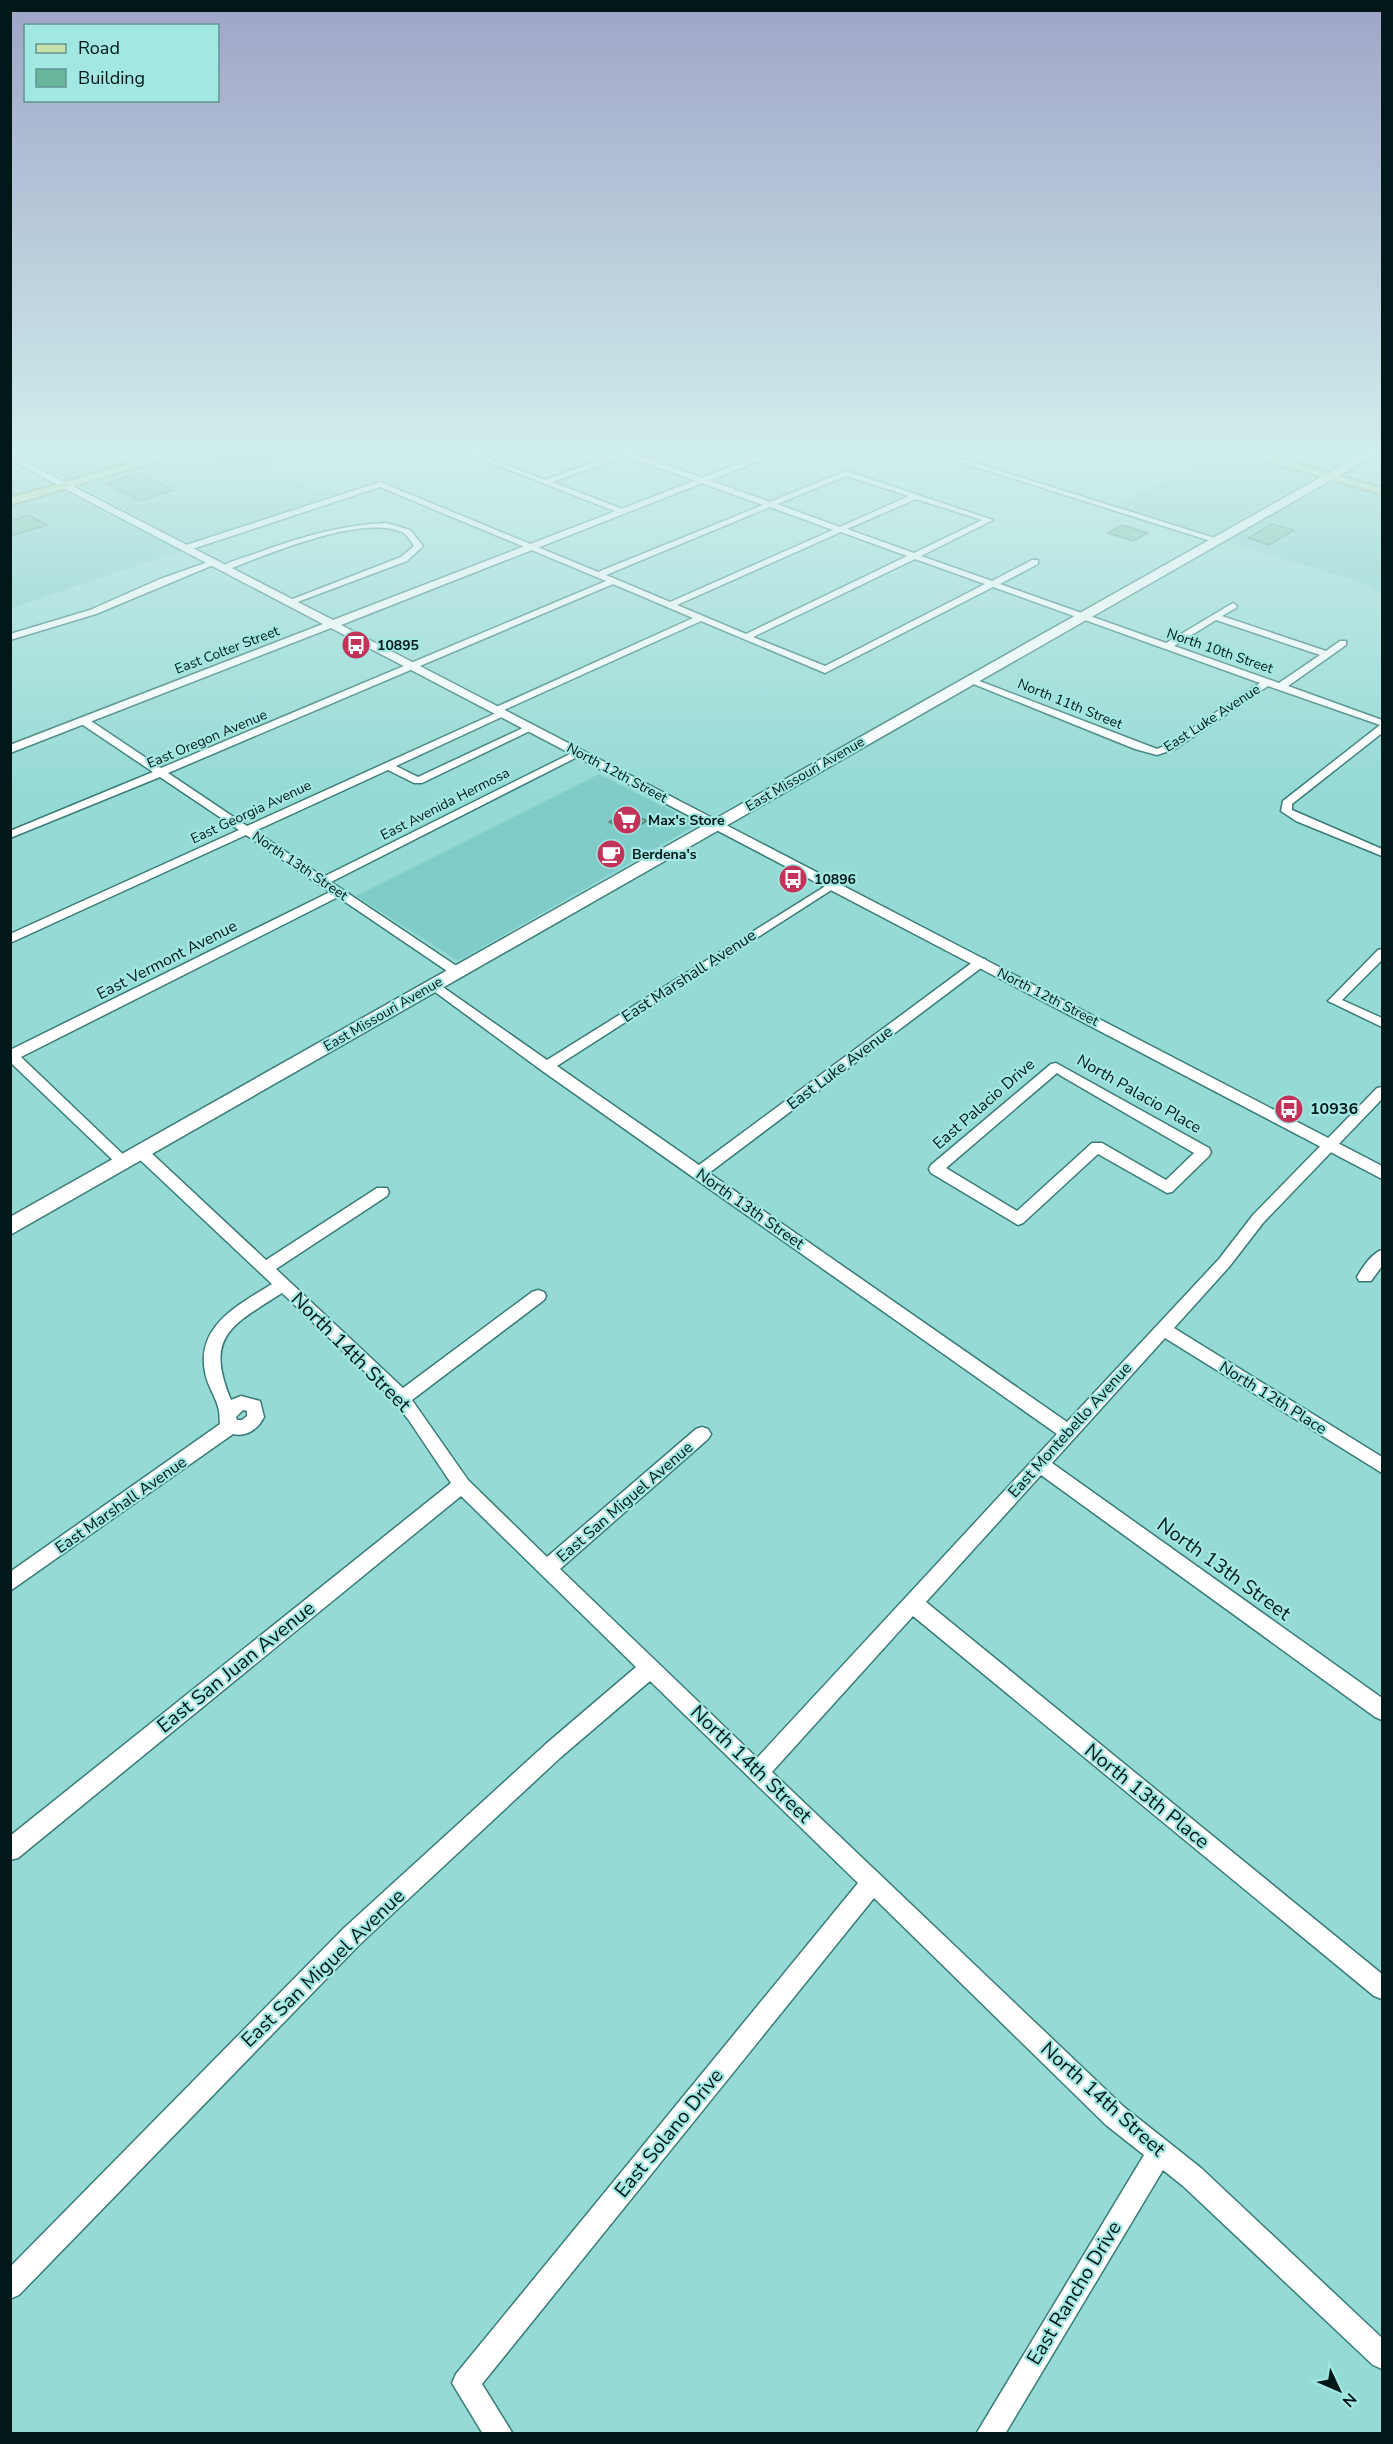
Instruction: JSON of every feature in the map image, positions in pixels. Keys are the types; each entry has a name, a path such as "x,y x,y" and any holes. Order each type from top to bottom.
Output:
{"main road":[{"name":"East Missouri Avenue","path":"10,1227 1180,561"}],"street":[{"name":"North 12th Street","path":"210,561 1383,1173"},
{"path":"10,637 93,612 164,581 235,561"},
{"path":"289,602 399,561"},
{"name":"East Colter Street","path":"10,749 495,561"},
{"path":"566,561 825,670 1035,562"},
{"path":"599,575 633,561"},
{"path":"670,605 768,561"},
{"path":"746,637 903,561"},
{"name":"North 10th Street","path":"927,561 1267,682 1383,726"},
{"name":"East Oregon Avenue","path":"10,835 614,581"},
{"path":"1166,647 1233,606"},
{"path":"1215,617 1326,654"},
{"name":"East Georgia Avenue","path":"10,939 389,766 701,618"},
{"path":"1280,687 1342,643"},
{"name":"North 11th Street","path":"971,681 1138,747 1157,752"},
{"name":"East Luke Avenue","path":"1157,752 1171,747 1267,682"},
{"name":"North 13th Street","path":"84,721 256,839 323,881 457,972"},
{"path":"1383,726 1287,803 1286,812 1383,853"},
{"path":"389,766 418,781 531,728"},
{"name":"East Avenida Hermosa","path":"323,881 580,753"},
{"name":"East Marshall Avenue","path":"546,1067 832,885"},
{"name":"East Vermont Avenue","path":"11,1056 339,892"},
{"path":"1383,953 1334,1001 1383,1023"},
{"name":"East Luke Avenue","path":"699,1173 981,962"},
{"name":"North 13th Street","path":"433,986 1068,1432"},
{"name":"North 14th Street","path":"11,1056 265,1268 388,1383 462,1485 547,1569 1115,2116 1192,2177 1383,2356"},
{"name":"North Palacio Place","path":"1018,1219 1097,1147 1167,1188 1204,1152 1056,1067"},
{"name":"East Palacio Drive","path":"1018,1219 936,1169 1056,1067"},
{"name":"East Montebello Avenue","path":"759,1771 1224,1263 1258,1219 1383,1092"},
{"path":"265,1268 382,1192"},
{"path":"1365,1277 1383,1256"},
{"name":"East Marshall Avenue","path":"10,1583 230,1419 212,1371 213,1338 226,1322 282,1285"},
{"path":"401,1399 538,1296"},
{"name":"North 12th Place","path":"1163,1329 1383,1466"},
{"name":"East San Miguel Avenue","path":"547,1569 702,1434"},
{"name":"North 13th Street","path":"1039,1464 1383,1710"},
{"name":"East San Juan Avenue","path":"10,1850 462,1485"},
{"name":"North 13th Place","path":"912,1603 1383,1988"},
{"name":"East San Miguel Avenue","path":"10,2286 352,1936 537,1766 651,1667"},
{"name":"East Solano Drive","path":"500,2433 465,2384 873,1882"},
{"name":"East Rancho Drive","path":"988,2433 1160,2152"}],"shaded area":[{"path":"11,561 150,561 11,608"},
{"path":"1291,561 1382,561 1382,592 1373,589 1376,587"},
{"path":"599,774 690,820 691,828 458,961 356,896"}],"building":[{"name":"Max's Store","path":"628,811 647,821 628,832 609,822"}],"place":[{"name":"10895","path":"356,645"},
{"name":"Max's Store","path":"627,820"},
{"name":"Berdena's","path":"611,854"},
{"name":"10896","path":"793,879"},
{"name":"10936","path":"1289,1109"}]}
